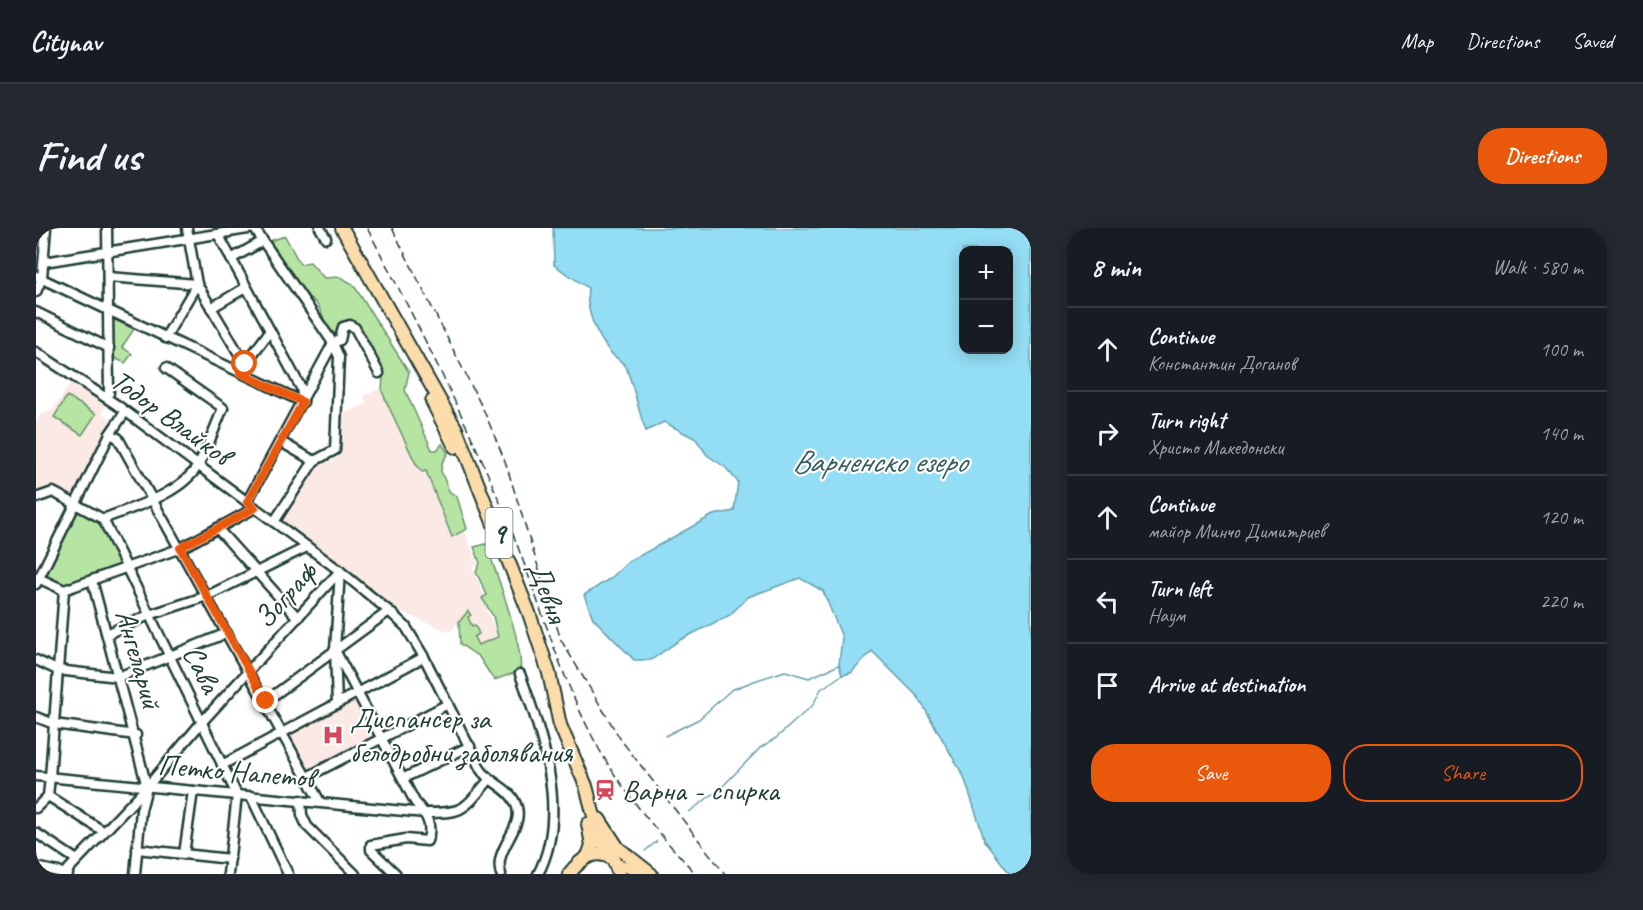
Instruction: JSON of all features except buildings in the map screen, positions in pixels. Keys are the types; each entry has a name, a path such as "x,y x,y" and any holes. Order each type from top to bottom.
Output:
{"highway":[{"name":"Девня","path":"342,228 456,429 529,613 549,673 561,725 589,795 600,840 616,865"},
{"name":"Девня","path":"329,233 450,434 491,531 522,612 557,740 582,803 592,836 588,856"},
{"path":"589,795 609,837 623,853 649,874"},
{"path":"569,874 588,856 603,854 616,865"}],"main road":[{"path":"616,865 649,874"}],"street":[{"path":"36,291 44,262 46,228"},
{"path":"107,228 109,393"},
{"path":"187,228 197,284 245,364"},
{"path":"44,262 254,228"},
{"path":"254,228 333,343 339,357 335,450 314,461 274,522"},
{"path":"254,228 255,247"},
{"path":"320,228 329,233"},
{"path":"218,234 245,288 301,388 303,402"},
{"path":"231,259 263,241"},
{"path":"39,277 108,312 303,402"},
{"path":"108,277 197,284"},
{"path":"165,338 197,284"},
{"path":"211,308 245,288"},
{"path":"36,312 109,348"},
{"path":"247,502 333,343 340,340 343,327 353,326 379,373"},
{"path":"240,373 270,331"},
{"name":"Тодор Влайков","path":"37,356 125,412 340,571 389,611 406,627 424,657 489,780"},
{"path":"36,498 53,492 102,519 154,499 178,485 198,466 223,408 166,368"},
{"path":"125,412 110,434 37,580 64,590 180,548 255,508"},
{"path":"110,434 118,438 154,499 320,802"},
{"path":"281,442 314,461"},
{"name":"Сава","path":"102,519 237,795"},
{"path":"217,528 298,618"},
{"path":"107,634 150,615 207,596 307,547"},
{"path":"337,704 335,650 340,571"},
{"name":"Зограф","path":"66,874 76,860 147,787 201,723 340,571"},
{"name":"Ангеларий","path":"92,580 136,735 147,787"},
{"path":"36,808 48,796 64,590"},
{"path":"266,701 389,611"},
{"path":"36,660 57,670 118,677 227,633"},
{"path":"335,650 415,802 424,813 429,830 427,841 406,839 370,847 396,874"},
{"path":"222,765 424,657"},
{"path":"520,674 530,700 550,782 552,824 538,874"},
{"path":"307,777 448,704"},
{"path":"36,717 54,724 136,735"},
{"path":"404,778 470,746"},
{"name":"Петко Напетов","path":"36,776 424,813 451,813 464,809 489,780"},
{"path":"489,780 511,796 517,805 518,817 500,856 501,874"},
{"path":"135,874 141,810 147,787"},
{"path":"184,854 193,791"},
{"path":"228,874 237,795"},
{"path":"48,796 103,831"},
{"path":"250,796 288,874"},
{"path":"301,800 307,826 356,874"},
{"path":"36,833 76,860"},
{"path":"137,849 230,859"},
{"path":"36,867 66,874"}],"shaded area":[{"path":"71,382 106,407 102,413 112,420 73,498 53,488 36,494 36,422 41,414 53,410"},
{"path":"379,389 426,471 452,538 465,532 478,564 472,567 485,597 482,599 498,637 478,645 474,637 479,634 472,626 468,611 450,632 392,608 367,586 278,520 316,466 335,459 334,454 339,452 341,413 367,403 364,396"},
{"name":"Диспансер за белодробни заболявания","path":"358,697 378,737 309,773 288,734"}],"green space":[{"path":"285,236 300,264 310,262 324,278 340,277 353,284 409,372 405,390 432,450 437,450 442,444 448,453 442,463 441,471 449,491 457,497 467,529 452,537 426,471 422,472 416,464 387,403 382,391 383,374 354,324 335,333 331,332 318,306 304,295 270,241"},
{"path":"111,318 134,329 122,347 132,354 125,363 112,357"},
{"path":"67,396 96,414 82,435 54,417"},
{"path":"75,504 99,517 126,568 64,590 39,578"},
{"path":"486,544 508,609 520,660 520,671 494,680 479,657 460,644 459,622 468,611 471,615 468,617 472,626 475,625 479,634 474,637 478,645 498,637 493,616 482,598 487,595 476,572 480,563 474,547"}],"water":[{"name":"Варненско езеро","path":"553,228 1031,228 1031,874 1010,874 985,841 964,777 918,697 872,651 851,673 842,675 839,665 842,637 823,591 800,578 748,597 730,615 680,640 651,660 634,660 593,618 584,595 611,578 628,562 713,515 734,511 738,482 725,467 707,455 696,439 664,422 646,431 626,368 610,352 596,330 588,305 588,288 554,265"}],"waterway":[{"path":"665,736 699,719 731,690 785,671 809,678 839,665"},
{"path":"689,812 721,788 760,748 776,738 813,705 821,689 842,675"},
{"path":"645,851 657,841"}],"railway":[{"path":"367,228 476,447 508,522 572,694 585,722 609,766 632,798 696,874"},
{"path":"392,228 484,411 505,461 561,640 621,740 725,874"}],"place":[{"name":"Диспансер за белодробни заболявания","path":"333,735"},
{"name":"Варна - спирка","path":"605,790"}],"route":[{"path":"245,364 240,373 303,402 247,502 255,508 180,548 266,701"}]}
